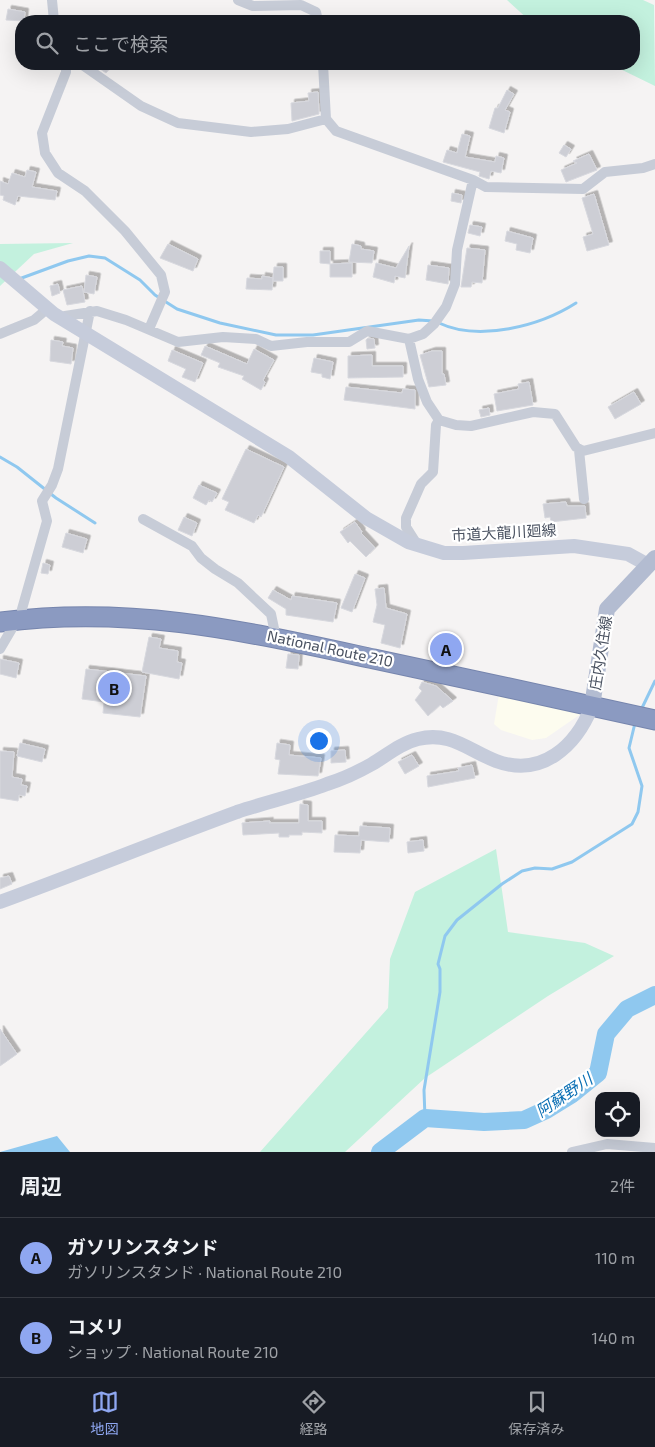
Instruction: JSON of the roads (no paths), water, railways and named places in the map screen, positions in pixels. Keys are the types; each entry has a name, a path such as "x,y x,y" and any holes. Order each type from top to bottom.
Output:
{"highway":[{"name":"National Route 210","path":"13,621 79,616 138,618 195,623 276,638 655,720"}],"main road":[{"name":"庄内久住線","path":"592,706 608,609 652,562"}],"street":[{"path":"52,0 53,15"},
{"path":"238,0 253,6 301,5 316,12 317,15"},
{"path":"66,70 42,133 46,153 58,173 91,197 126,231 161,275 165,292 149,329"},
{"path":"90,70 141,106 178,123 251,132 288,129 326,119"},
{"path":"323,70 326,119 336,131 473,180 486,187 583,189 605,172 644,168 655,164"},
{"path":"62,319 65,316 90,311 105,313 178,342 223,337 256,339 271,346 307,342 349,342 367,331 409,339 424,334 446,307 455,284 457,250 473,180"},
{"name":"市道大龍川廻線","path":"0,268 42,305 62,319 289,457 366,518 388,532 418,546 444,553 574,546 628,554 652,562"},
{"path":"0,334 34,320 42,305"},
{"path":"0,649 13,621 22,609 47,522 42,500 52,485 58,469 82,348 87,335 86,326 90,311"},
{"path":"409,339 418,379 427,402 439,420 456,425 471,426 540,411 555,414 578,450 584,499"},
{"path":"418,546 406,527 406,518 421,484 433,472 436,425 439,420"},
{"path":"578,450 655,433"},
{"path":"143,519 192,546 201,558 244,588 271,614 276,638"},
{"path":"0,902 235,813 344,778 406,743 428,737 449,738 504,763 522,765 534,763 557,754 569,745 582,729 592,706"},
{"path":"572,1152 607,1144 655,1148"}],"water":[{"path":"57,1136 70,1152 0,1152"}],"waterway":[{"path":"19,279 68,261 89,256 105,258 140,280 155,295 177,309 220,323 276,335 313,335 419,320 433,321"},
{"path":"439,323 455,329 472,331 509,329 545,318 576,303"},
{"path":"0,457 17,467 56,498 95,523"},
{"path":"641,710 655,681"},
{"path":"425,1118 424,1090 440,992 440,969 438,964 445,936 457,920 502,884 522,871 535,868 552,869 572,862 632,824 638,812 642,786 629,748 635,723"},
{"name":"阿蘇野川","path":"380,1152 425,1118 484,1122 524,1120 546,1110 572,1094 598,1073 606,1034 627,1009 655,995"}],"place":[{"name":"ガソリンスタンド","path":"446,649"},
{"name":"コメリ","path":"114,688"}]}
